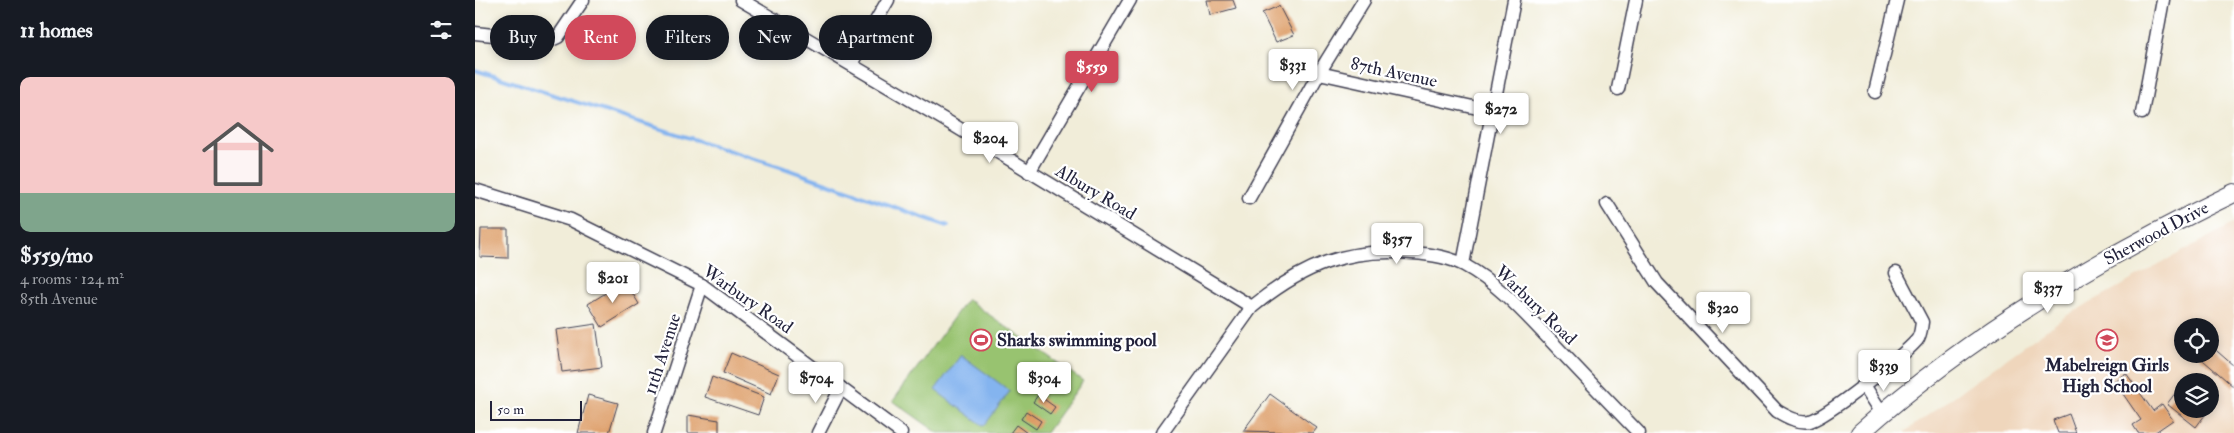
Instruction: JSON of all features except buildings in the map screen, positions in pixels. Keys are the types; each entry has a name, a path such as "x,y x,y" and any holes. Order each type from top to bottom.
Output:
{"street":[{"path":"475,33 549,41 558,37 583,0"},
{"name":"Albury Road","path":"741,0 851,64 1252,307"},
{"path":"851,64 888,0"},
{"path":"1029,172 1130,0"},
{"path":"1249,198 1319,73 1364,0"},
{"path":"1463,264 1513,0"},
{"path":"1618,89 1636,0"},
{"path":"1875,92 1897,0"},
{"path":"2142,113 2163,0"},
{"name":"87th Avenue","path":"1319,73 1491,111"},
{"name":"Warbury Road","path":"475,190 571,220 702,285 901,433"},
{"name":"Sherwood Drive","path":"1860,433 1882,413 1966,349 2084,272 2172,223 2234,192"},
{"path":"1607,204 1657,283 1777,411 1793,420 1808,421 1823,416 1864,385 1917,339 1921,331 1922,322 1896,273"},
{"name":"Warbury Road","path":"1162,433 1252,307 1298,275 1348,254 1403,252 1436,256 1463,264 1500,289 1639,433"},
{"name":"11th Avenue","path":"654,433 702,285"},
{"path":"1864,385 1882,413"},
{"path":"818,433 841,388"}],"shaded area":[{"name":"Mabelreign Girls High School","path":"2234,223 2234,433 1903,433 2066,316"}],"green space":[{"name":"Sharks swimming pool","path":"967,299 1083,381 1046,433 938,433 893,401"}],"water":[{"path":"961,355 1010,391 984,426 935,390"}],"waterway":[{"path":"475,70 784,168 948,226"}],"place":[{"name":"Sharks swimming pool","path":"981,340"},
{"name":"Mabelreign Girls High School","path":"2107,340"}]}
